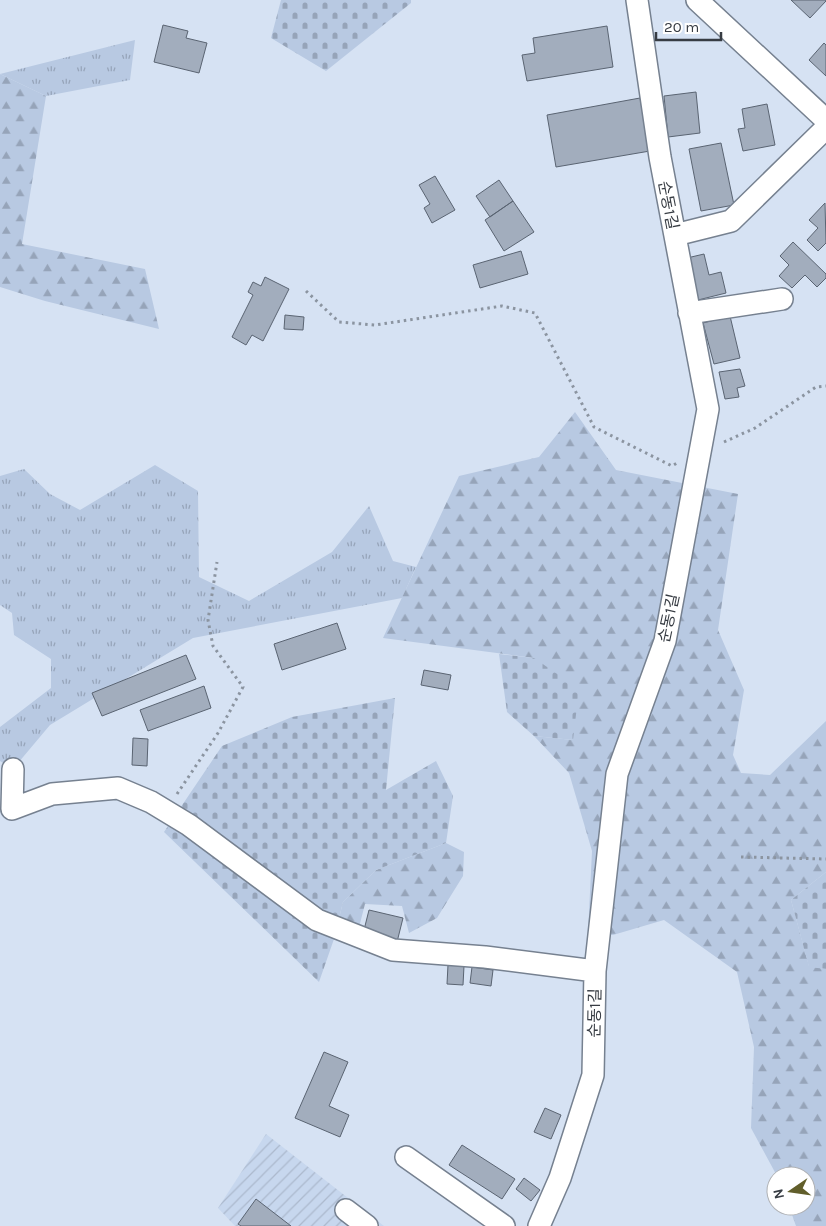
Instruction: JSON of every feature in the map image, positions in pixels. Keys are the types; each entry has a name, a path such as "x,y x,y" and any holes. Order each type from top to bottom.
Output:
{"street":[{"name":"순동1길","path":"538,1226 560,1178 593,1075 595,971 617,774 665,641 708,409 660,157 637,0"},
{"path":"697,0 826,120"},
{"path":"675,235 731,221 826,128"},
{"path":"689,313 782,299"},
{"path":"13,769 12,809 52,794 118,788 166,811 189,825 317,920 393,950 485,957 595,971"},
{"path":"406,1157 504,1226"},
{"path":"346,1210 367,1226"}],"path":[{"path":"306,291 339,322 357,324 375,325 502,306 535,313 594,427 672,466 755,428 816,387 826,386"},
{"path":"166,811 218,733 243,687 213,646 208,620 218,562"},
{"path":"741,857 826,859"}],"shaded area":[{"path":"266,1134 384,1226 235,1226 218,1208"}],"green space":[{"path":"281,0 411,0 411,3 326,71 271,38"},
{"path":"135,40 130,80 46,96 0,74"},
{"path":"0,74 46,96 22,244 145,269 159,329 45,301 0,287"},
{"path":"575,412 616,470 738,494 718,630 744,690 733,755 741,773 770,775 826,721 826,872 791,900 809,966 826,969 826,1226 796,1226 792,1216 816,1216 816,1166 772,1166 751,1128 754,1047 737,972 664,920 613,935 588,933 592,851 569,773 534,736 573,740 534,658 383,638 459,476 539,457"},
{"path":"155,465 198,491 199,577 249,601 332,552 369,506 393,561 416,567 402,598 193,638 50,725 13,769 0,761 0,727 51,688 51,659 14,635 12,613 0,605 0,476 24,469 50,494 80,510"},
{"path":"499,654 534,658 579,689 573,740 534,736 507,712"},
{"path":"395,698 386,790 436,761 453,796 446,843 376,870 343,902 334,939 319,982 164,832 222,746 292,717"},
{"path":"446,843 464,852 463,876 437,918 409,933 402,906 365,904 355,943 334,939 343,902 376,870"},
{"path":"826,872 826,969 809,967 791,900"}],"building":[{"path":"791,0 826,0 826,1 810,18"},
{"path":"163,25 188,31 186,38 207,43 199,73 154,62"},
{"path":"607,26 613,67 527,81 522,55 535,53 533,38"},
{"path":"824,43 826,45 826,76 809,60"},
{"path":"696,92 700,133 668,137 664,96"},
{"path":"640,98 650,151 556,167 547,115"},
{"path":"767,104 775,145 743,151 738,129 745,128 742,109"},
{"path":"721,143 734,205 701,211 689,149"},
{"path":"435,176 455,210 432,223 424,208 430,204 419,185"},
{"path":"499,180 513,201 490,217 476,196"},
{"path":"513,201 534,232 504,251 485,220"},
{"path":"825,203 826,243 818,251 807,240 818,228 809,220"},
{"path":"793,242 826,274 826,278 817,287 805,275 792,288 779,276 789,265 780,256"},
{"path":"521,251 528,274 480,288 473,265"},
{"path":"704,254 709,275 721,272 726,293 698,300 687,258"},
{"path":"265,277 289,289 263,341 252,335 246,345 232,337 253,295 248,292 253,282 261,286"},
{"path":"285,315 304,317 303,330 284,329"},
{"path":"730,316 740,358 714,364 703,323"},
{"path":"740,369 745,386 737,388 739,397 725,399 719,372"},
{"path":"337,623 346,649 282,670 274,644"},
{"path":"186,655 196,679 102,716 92,693"},
{"path":"424,670 451,675 448,690 421,685"},
{"path":"204,686 211,708 148,731 140,710"},
{"path":"133,738 148,739 147,766 132,765"},
{"path":"369,910 403,918 397,942 363,934"},
{"path":"448,965 464,966 463,985 447,984"},
{"path":"472,967 493,970 491,986 470,983"},
{"path":"324,1052 348,1062 329,1106 349,1115 340,1137 295,1118"},
{"path":"545,1108 561,1115 551,1139 534,1132"},
{"path":"462,1145 515,1179 502,1199 449,1165"},
{"path":"524,1178 540,1190 531,1201 516,1189"},
{"path":"256,1199 291,1226 241,1226 238,1224"}]}
